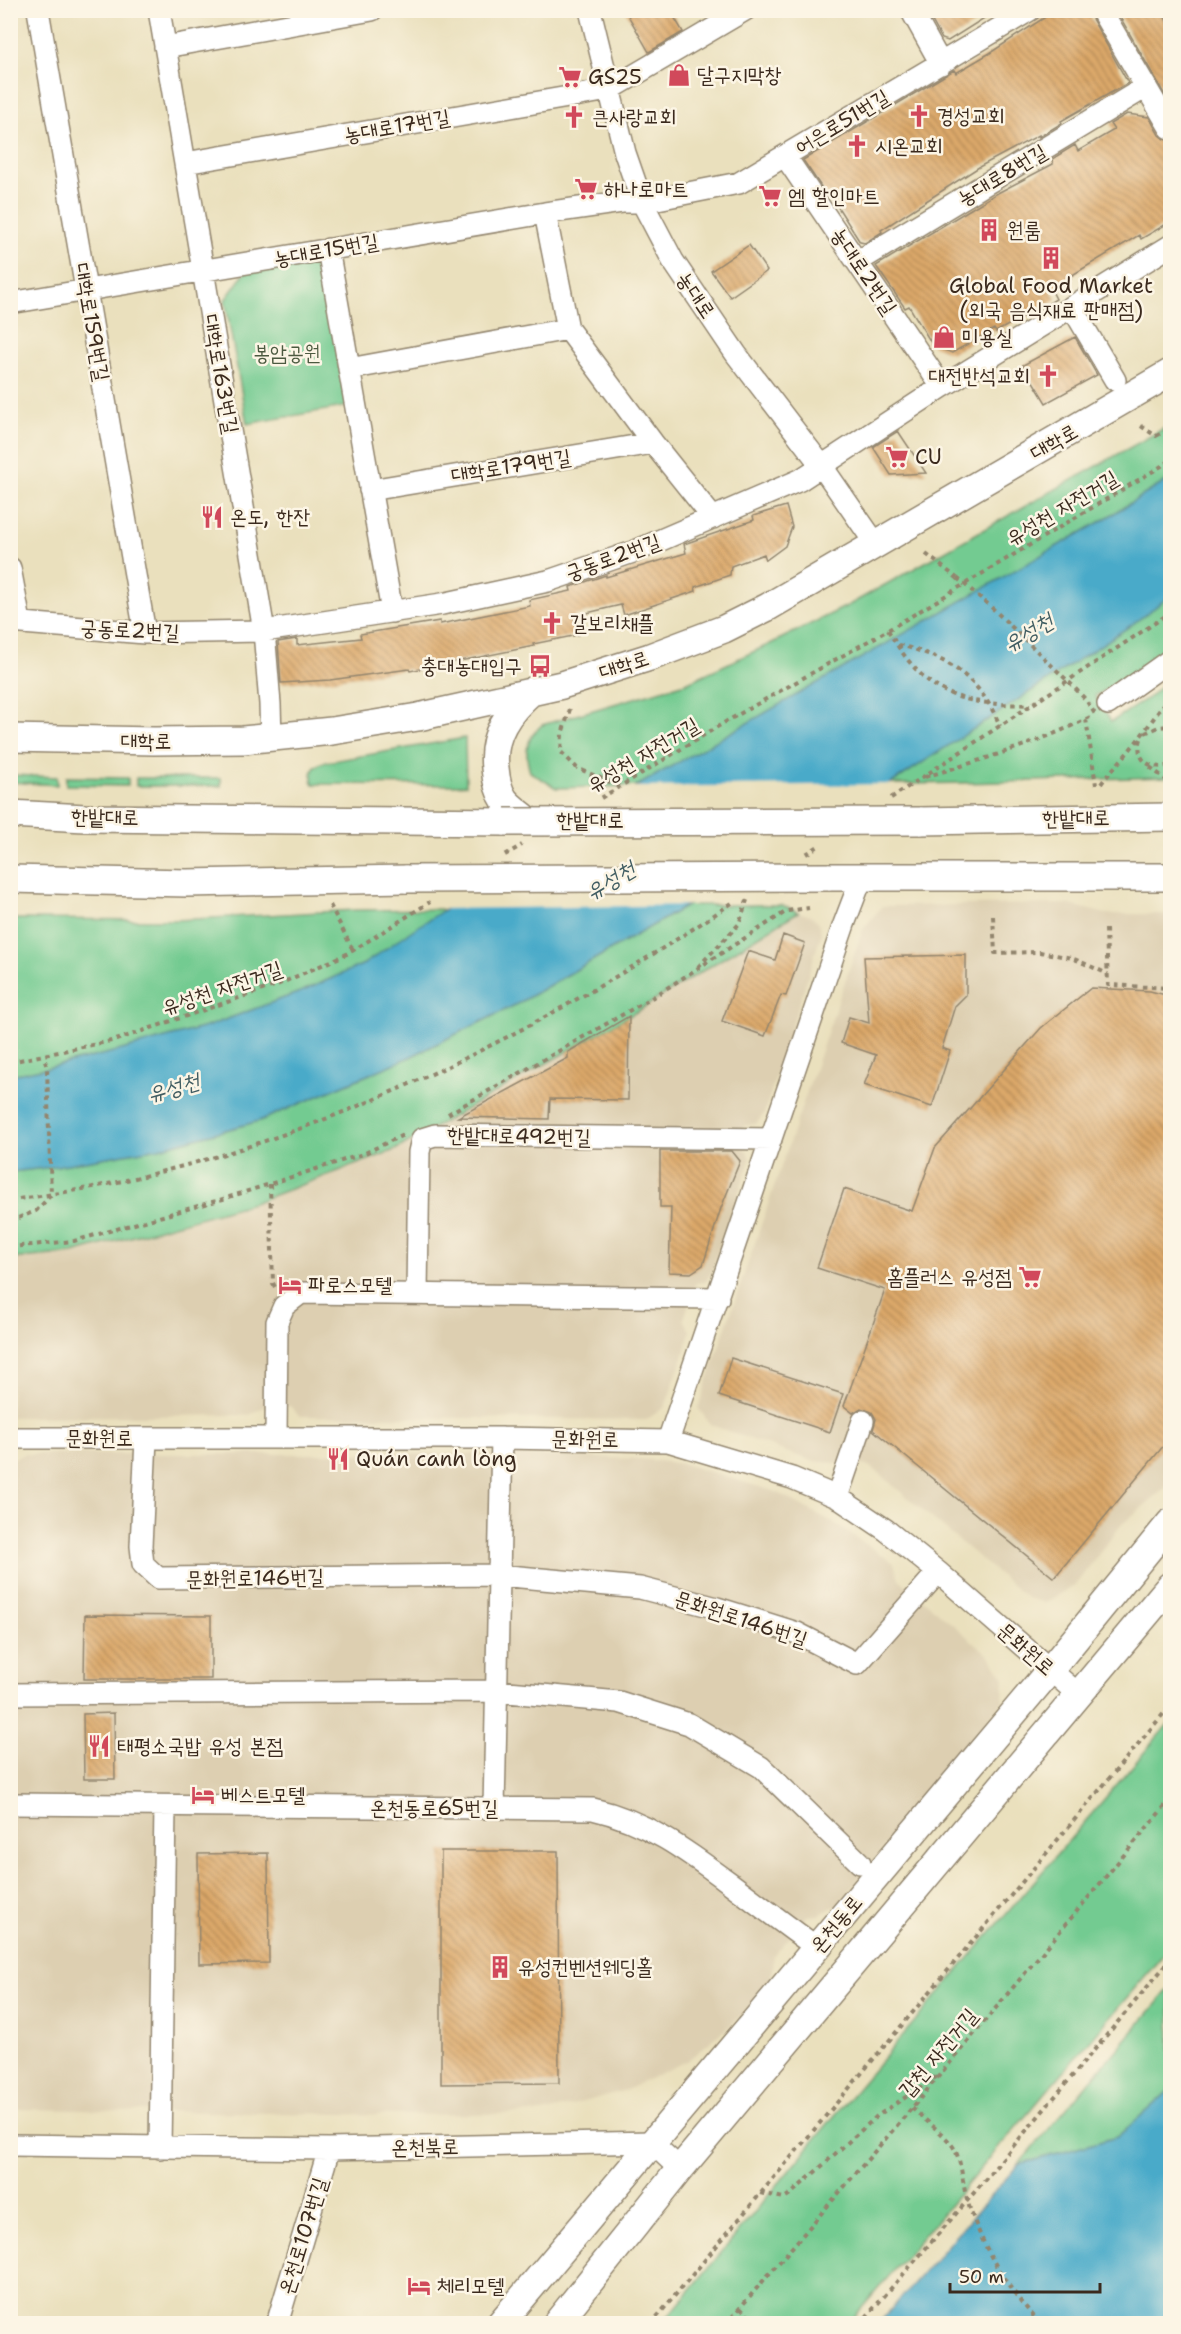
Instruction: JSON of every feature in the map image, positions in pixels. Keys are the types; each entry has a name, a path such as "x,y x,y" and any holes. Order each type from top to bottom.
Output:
{"main road":[{"name":"대학로","path":"10,738 165,741 271,738 418,717 562,685 650,657 724,629 768,607 1170,373"},
{"path":"521,824 497,783 493,751 502,727 516,705 532,691"},
{"name":"한밭대로","path":"10,814 85,818 521,824 1170,817"},
{"path":"10,879 187,884 407,879 1170,877"},
{"name":"온천동로","path":"500,2324 1050,1670 1170,1523"},
{"name":"온천동로","path":"556,2324 680,2169 1170,1586"}],"street":[{"name":"대학로159번길","path":"38,10 145,633"},
{"name":"대학로163번길","path":"159,10 264,631 271,738"},
{"path":"165,48 372,10"},
{"name":"농대로","path":"591,10 625,153 642,202 673,261 736,354 821,465 875,543"},
{"path":"609,90 745,10"},
{"path":"911,10 941,64"},
{"name":"어은로51번길","path":"642,202 739,183 1030,10"},
{"path":"1101,10 1170,128"},
{"name":"농대로8번길","path":"858,262 1146,87"},
{"name":"농대로17번길","path":"185,163 609,90"},
{"name":"농대로2번길","path":"785,156 942,387"},
{"name":"농대로15번길","path":"10,303 545,213 622,202 642,202"},
{"path":"545,213 568,329 652,443 713,518"},
{"path":"821,465 1170,246"},
{"path":"328,249 392,612"},
{"path":"1072,307 1115,380"},
{"path":"349,369 568,329"},
{"name":"대학로179번길","path":"370,490 652,443"},
{"name":"궁동로2번길","path":"15,622 145,633 264,631 442,604 548,581 633,552 800,480 821,465"},
{"path":"10,568 15,622"},
{"path":"1101,709 1170,660"},
{"path":"668,1441 862,877"},
{"name":"한밭대로492번길","path":"417,1293 419,1152 422,1139 435,1135 771,1139"},
{"path":"276,1437 278,1322 284,1306 301,1293 717,1298"},
{"path":"837,1497 862,1421"},
{"name":"문화원로","path":"10,1438 502,1438 668,1441 792,1478 837,1497 886,1530 938,1572 1079,1695"},
{"path":"494,1808 502,1438"},
{"name":"문화원로146번길","path":"146,1439 141,1546 143,1564 158,1578 499,1575 640,1588 717,1608 797,1633 857,1664 938,1572"},
{"path":"10,1694 497,1691 619,1702 689,1724 761,1767 860,1863"},
{"name":"온천동로65번길","path":"10,1804 593,1809 619,1815 655,1831 689,1853 816,1947"},
{"path":"160,2148 165,1807"},
{"path":"651,2142 680,2169"},
{"name":"온천북로","path":"10,2145 329,2149 651,2142"},
{"name":"온천로107번길","path":"277,2324 329,2149"}],"path":[{"path":"1141,426 1156,436 1170,429"},
{"name":"유성천 자전거길","path":"593,803 727,721 888,630 1170,461"},
{"path":"918,779 995,755 1086,719 1101,709 1086,700 988,605 926,554"},
{"path":"889,799 1170,613"},
{"path":"888,630 897,645 928,682 958,699 990,704 1032,705"},
{"path":"897,645 935,656 959,670 990,704 1000,726"},
{"path":"1086,719 1099,784 1142,735 1170,697"},
{"path":"570,709 562,734 561,752 577,768 620,786"},
{"path":"1170,726 1159,727 1142,735 1138,746 1140,756 1170,783"},
{"path":"1147,764 1158,767 1170,765"},
{"path":"501,858 521,824"},
{"path":"800,858 830,838"},
{"path":"693,972 739,924 751,891"},
{"path":"10,1200 51,1195 159,1174 250,1146 364,1102 461,1060 574,1000 691,931 742,896"},
{"name":"유성천 자전거길","path":"10,1062 44,1057 116,1040 266,989 324,966 432,901"},
{"path":"330,905 353,950"},
{"path":"443,1117 641,1005 787,911 809,908"},
{"path":"993,916 995,953 1040,952 1072,958 1108,974"},
{"path":"1106,929 1108,985 1170,988"},
{"path":"10,1221 36,1211 51,1195 47,1068 44,1057"},
{"path":"10,1247 74,1241 223,1199 363,1154 405,1134"},
{"path":"270,1184 273,1283 284,1306"},
{"path":"651,2324 1170,1706"},
{"name":"갑천 자전거길","path":"726,2324 912,2108 1170,1800"},
{"path":"860,2324 1170,1960"},
{"path":"760,2193 784,2198 792,2193 877,2115 939,2075"},
{"path":"912,2108 954,2147 967,2201 981,2238 1003,2278 1041,2324"},
{"path":"740,2308 757,2324"}],"shaded area":[{"path":"1067,904 1106,914 1170,914 1170,1484 1121,1525 1076,1584 1046,1603 1027,1598 870,1466 812,1461 711,1425 698,1408 863,929 882,906"},
{"path":"798,912 811,916 817,921 821,935 764,1114 756,1124 744,1126 738,1145 747,1151 750,1160 711,1273 706,1282 696,1283 684,1319 690,1331 686,1348 665,1407 646,1420 299,1416 290,1406 265,1406 249,1415 11,1417 11,1259 73,1253 395,1150 636,1012"},
{"path":"25,1454 480,1454 641,1459 684,1464 776,1492 836,1524 894,1563 899,1579 990,1656 1004,1678 1003,1701 838,1904 819,1915 807,1916 773,1957 771,1987 732,2024 688,2060 626,2090 543,2113 407,2115 11,2109 10,1460"}],"green space":[{"name":"봉암공원","path":"315,259 324,267 349,406 247,424 225,300 246,271"},
{"path":"1170,425 1170,479 1098,523 637,786 556,788 530,772 527,758 528,746 533,735 542,725 686,683 768,645 849,605"},
{"path":"1170,596 1170,643 1145,666 1095,696 1111,722 1151,696 1170,677 1170,777 890,784 1130,626"},
{"path":"465,738 466,785 313,784 312,772 321,763"},
{"path":"11,775 57,777 57,785 11,782"},
{"path":"66,777 128,778 128,786 66,785"},
{"path":"136,778 221,778 221,786 136,786"},
{"path":"688,905 782,905 798,912 636,1012 395,1150 253,1203 73,1253 11,1259 11,1172 159,1148 259,1121 410,1057 517,1004"},
{"path":"447,909 364,964 303,991 206,1027 118,1051 11,1075 11,919 177,920 355,910"},
{"path":"1170,1722 1170,1947 849,2323 663,2323 840,2109"},
{"path":"1170,1988 1170,2090 1117,2137 1018,2165"}],"water":[{"name":"유성천","path":"1170,479 1170,596 1130,626 890,784 688,905 517,1004 410,1057 259,1121 159,1148 11,1172 11,1075 118,1051 206,1027 303,991 364,964 414,929 637,786 1098,523"},
{"path":"1170,2090 1170,2323 879,2323 1018,2165 1117,2137"}],"pier":[{"path":"896,784 694,905 441,909 631,787"}],"building":[{"path":"625,10 670,10 683,32 649,52"},
{"path":"926,10 997,10 948,41 942,39"},
{"path":"1056,10 1087,10 1128,83 1061,121 1062,123 1039,137 1039,135 979,167 881,230 882,232 865,243 860,242 829,193 826,194 803,160 954,70 956,73 990,53"},
{"path":"1127,10 1161,10 1170,27 1170,104 1119,15"},
{"path":"1127,114 1149,117 1159,135 1170,141 1170,222 1141,239 1139,235 1069,277 1071,279 1052,291 1056,299 1027,317 1026,315 996,332 994,329 952,353 933,346 909,306 905,308 876,266 994,195 1053,164 1052,159 1075,145 1078,151 1114,130 1110,124"},
{"path":"749,245 767,271 730,297 711,271"},
{"path":"1075,337 1097,375 1046,403 1023,365"},
{"name":"CU","path":"898,431 926,473 891,475 873,447"},
{"path":"786,506 792,527 785,546 766,560 764,554 731,566 730,575 695,587 696,591 624,615 621,605 574,616 578,635 410,671 409,669 330,680 281,683 278,642 297,639 297,645 361,638 360,634 440,621 440,624 530,606 529,600 571,591 570,587 606,575 606,577 686,553 684,544 754,520 753,516"},
{"path":"783,935 805,943 786,996 781,995 765,1036 722,1021 748,951 775,960"},
{"path":"966,955 966,995 955,1006 942,1048 950,1051 932,1107 864,1085 876,1055 841,1043 849,1017 869,1023 864,957"},
{"name":"홈플러스 유성점","path":"1091,988 1150,991 1170,996 1170,1438 1054,1578 873,1430 876,1419 872,1412 861,1408 853,1413 844,1406 885,1290 817,1268 844,1189 912,1211 935,1148 1041,1028"},
{"path":"629,1016 628,1100 550,1099 549,1119 458,1117 568,1058 568,1052"},
{"path":"660,1151 732,1151 740,1161 721,1208 703,1265 691,1273 669,1272 671,1207 660,1207"},
{"path":"731,1358 843,1394 830,1432 719,1396"},
{"path":"85,1615 211,1616 211,1679 84,1679"},
{"name":"태평소국밥 유성 본점","path":"114,1713 115,1779 84,1779 83,1714"},
{"name":"유성컨벤션웨딩홀","path":"441,1851 558,1851 559,2083 441,2084"},
{"path":"268,1853 269,1963 199,1964 198,1854"}],"place":[{"name":"달구지막창","path":"679,75"},
{"name":"GS25","path":"570,77"},
{"name":"경성교회","path":"919,116"},
{"name":"큰사랑교회","path":"574,117"},
{"name":"시온교회","path":"857,146"},
{"name":"하나로마트","path":"586,189"},
{"name":"엠 할인마트","path":"770,196"},
{"name":"원룸","path":"989,230"},
{"name":"Global Food Market (외국 음식재료 판매점)","path":"1051,258"},
{"name":"미용실","path":"944,337"},
{"name":"대전반석교회","path":"1048,376"},
{"name":"CU","path":"897,457"},
{"name":"온도, 한잔","path":"212,517"},
{"name":"갈보리채플","path":"552,623"},
{"name":"충대농대입구","path":"540,666"},
{"name":"홈플러스 유성점","path":"1030,1277"},
{"name":"파로스모텔","path":"290,1285"},
{"name":"Quán canh lòng","path":"338,1459"},
{"name":"태평소국밥 유성 본점","path":"99,1746"},
{"name":"베스트모텔","path":"203,1795"},
{"name":"유성컨벤션웨딩홀","path":"500,1967"},
{"name":"체리모텔","path":"419,2286"}]}
